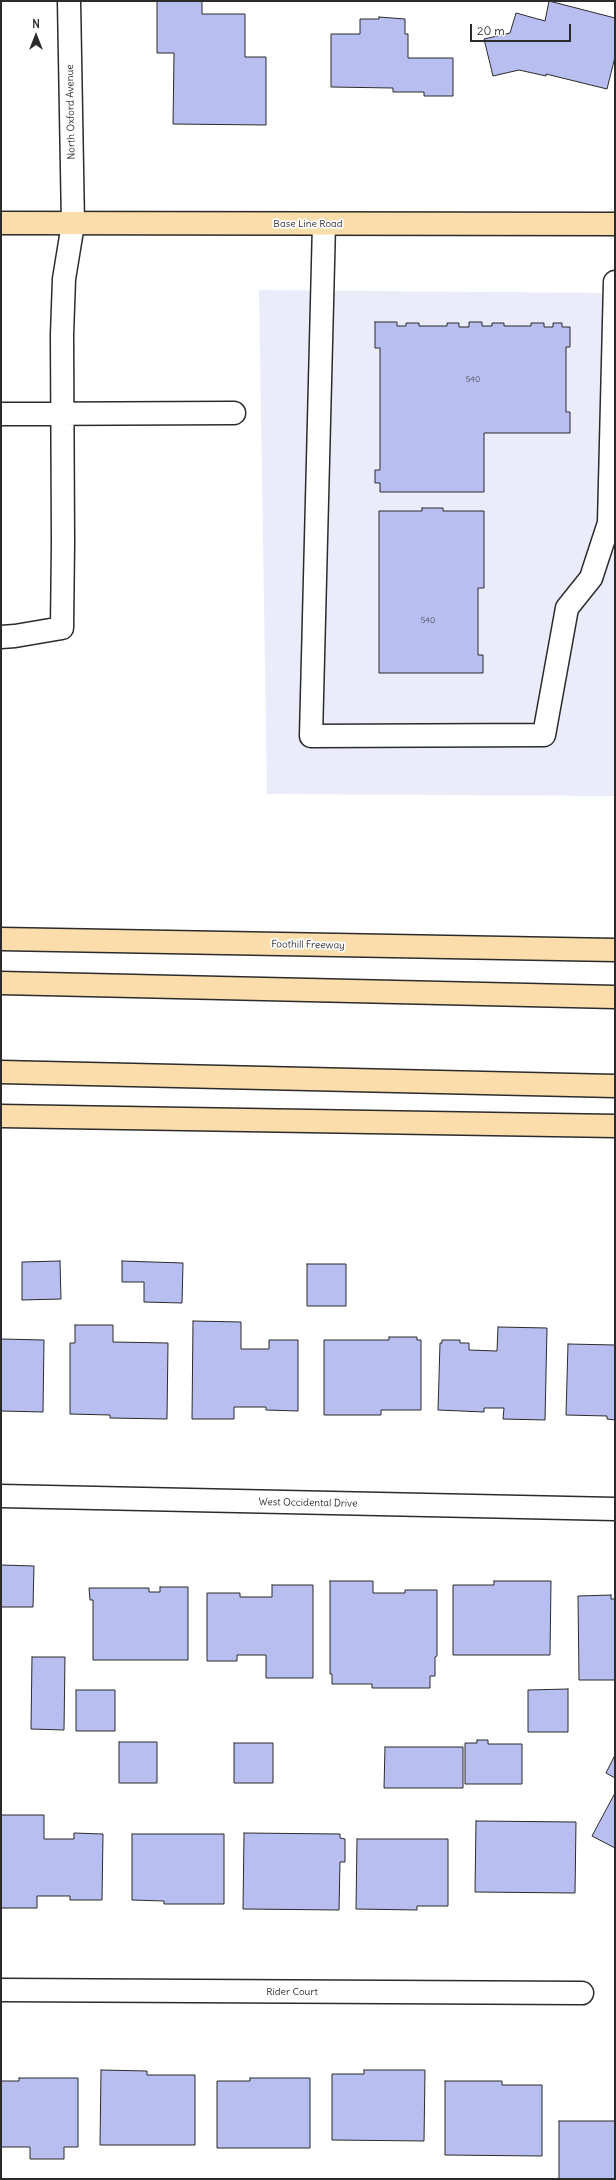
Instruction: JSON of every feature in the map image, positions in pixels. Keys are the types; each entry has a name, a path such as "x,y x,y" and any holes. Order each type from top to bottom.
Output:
{"main road":[{"name":"Base Line Road","path":"1,223 615,224"},
{"name":"Foothill Freeway","path":"1,939 615,950"},
{"path":"1,984 615,997"},
{"path":"1,1072 615,1086"},
{"path":"1,1116 615,1126"}],"street":[{"name":"North Oxford Avenue","path":"1,637 62,628 62,334 64,279 73,224 69,1"},
{"path":"324,224 311,736 544,735 567,608 591,578 609,523 615,282"},
{"path":"1,414 234,414"},
{"name":"West Occidental Drive","path":"1,1496 615,1509"},
{"name":"Rider Court","path":"1,1990 582,1993"}],"shaded area":[{"path":"259,290 615,293 615,796 267,794"}],"building":[{"path":"157,1 202,1 202,14 245,14 245,57 266,57 266,125 173,124 174,53 157,53"},
{"path":"549,1 615,18 615,57 607,89 546,74 546,76 519,70 493,76 484,39 510,33 516,13 545,21"},
{"path":"379,17 405,19 405,34 408,34 408,58 453,58 453,96 424,96 424,92 393,92 393,88 331,87 331,34 360,34 360,19 379,19"},
{"path":"375,322 397,322 397,326 406,326 406,323 419,323 419,326 447,326 447,323 459,323 459,327 469,327 469,322 482,322 482,326 492,326 492,323 504,323 504,326 531,326 531,323 544,323 544,327 553,327 553,323 562,323 562,327 570,327 570,347 566,347 566,412 570,412 570,433 484,433 484,492 380,492 380,483 375,483 375,470 380,470 380,348 375,348"},
{"path":"422,508 443,508 443,511 484,511 484,588 478,588 478,655 483,655 483,673 379,673 379,511 422,511"},
{"path":"60,1261 61,1299 22,1300 22,1262"},
{"path":"122,1261 183,1263 182,1303 144,1302 144,1282 122,1282"},
{"path":"307,1264 346,1264 346,1306 307,1306"},
{"path":"193,1321 241,1322 241,1349 269,1349 269,1340 298,1340 298,1411 266,1410 266,1407 234,1407 234,1419 192,1419"},
{"path":"75,1325 113,1325 113,1342 168,1343 167,1419 110,1418 110,1415 70,1414 70,1343 75,1343"},
{"path":"498,1327 547,1328 545,1420 503,1419 504,1408 484,1408 484,1412 438,1410 440,1343 442,1343 442,1340 460,1340 460,1343 469,1343 469,1350 497,1351"},
{"path":"389,1337 417,1337 417,1340 421,1340 421,1410 381,1410 381,1415 324,1415 324,1340 389,1340"},
{"path":"1,1339 44,1340 43,1412 1,1411"},
{"path":"568,1344 615,1345 615,1420 607,1419 607,1416 566,1415"},
{"path":"1,1565 34,1566 33,1607 1,1607"},
{"path":"330,1581 373,1581 373,1593 405,1593 405,1590 437,1590 437,1656 435,1657 435,1676 430,1676 430,1688 372,1688 372,1684 332,1684 332,1674 330,1674"},
{"path":"494,1581 551,1581 550,1655 453,1655 453,1585 494,1585"},
{"path":"272,1585 313,1585 313,1678 266,1678 266,1655 237,1655 237,1661 207,1661 207,1593 240,1593 240,1597 272,1597"},
{"path":"160,1587 188,1587 188,1660 93,1660 93,1600 90,1600 89,1588 149,1588 149,1592 160,1592"},
{"path":"611,1595 611,1599 615,1599 615,1680 579,1680 578,1596"},
{"path":"32,1657 65,1657 64,1730 31,1729"},
{"path":"568,1689 568,1732 528,1732 528,1690"},
{"path":"76,1690 115,1690 115,1731 76,1731"},
{"path":"477,1740 488,1740 488,1744 522,1744 522,1784 465,1784 465,1743 477,1743"},
{"path":"119,1742 157,1742 157,1783 119,1783"},
{"path":"234,1743 273,1743 273,1783 234,1783"},
{"path":"385,1747 463,1747 463,1788 384,1788"},
{"path":"615,1755 615,1778 606,1773"},
{"path":"615,1793 615,1848 592,1836"},
{"path":"1,1815 44,1815 44,1839 74,1839 74,1833 103,1834 102,1900 70,1900 70,1896 37,1896 37,1908 1,1908"},
{"path":"476,1821 576,1822 575,1893 475,1892"},
{"path":"244,1833 340,1834 340,1838 345,1839 345,1862 340,1862 339,1910 243,1909"},
{"path":"132,1834 224,1834 224,1904 164,1904 164,1901 132,1900"},
{"path":"357,1839 448,1839 448,1906 417,1906 417,1910 356,1909"},
{"path":"101,2070 147,2071 147,2075 195,2075 195,2145 100,2145"},
{"path":"364,2070 425,2070 424,2141 332,2140 332,2074 364,2074"},
{"path":"19,2078 78,2078 78,2147 64,2147 64,2159 30,2159 30,2147 1,2147 1,2081 19,2081"},
{"path":"250,2078 310,2078 310,2148 217,2148 217,2081 250,2081"},
{"path":"445,2081 502,2081 502,2085 542,2085 542,2156 445,2155"},
{"path":"559,2121 615,2121 615,2179 559,2179"}]}
